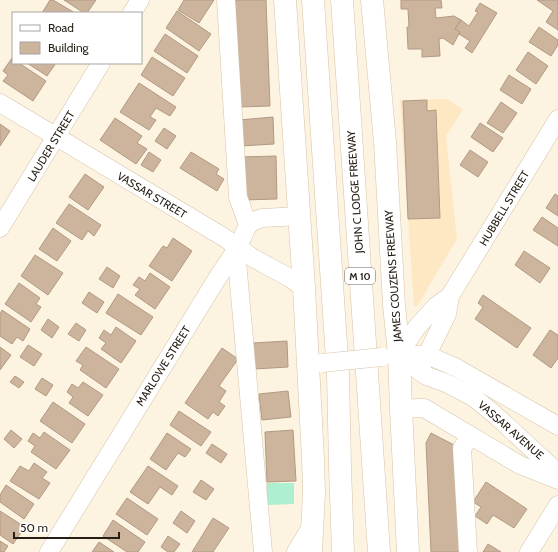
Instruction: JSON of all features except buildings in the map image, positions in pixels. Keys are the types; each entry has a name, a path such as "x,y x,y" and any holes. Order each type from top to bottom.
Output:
{"main road":[{"path":"285,0 304,288 315,364 314,492 311,552"},
{"name":"M 10","path":"313,0 338,374 343,552"},
{"name":"JOHN C LODGE FREEWAY","path":"342,0 379,552"},
{"name":"JAMES COUZENS FREEWAY","path":"372,0 385,142 394,305 390,355 401,409 408,552"},
{"path":"333,552 340,467"}],"street":[{"path":"133,12 140,0"},
{"path":"226,0 238,198 248,225 262,218 299,216"},
{"name":"LAUDER STREET","path":"0,228 100,64"},
{"name":"VASSAR STREET","path":"0,103 237,249 290,278 304,288"},
{"name":"HUBBELL STREET","path":"390,355 436,306 450,296 558,119"},
{"name":"MARLOWE STREET","path":"49,552 218,277 237,249 248,225"},
{"path":"237,249 263,552"},
{"name":"HUBBELL STREET","path":"419,371 448,314 450,296"},
{"name":"VASSAR AVENUE","path":"390,355 427,376 446,383 473,397 493,413 558,473"},
{"name":"VASSAR AVENUE","path":"315,364 390,355 427,355 455,367 558,426"},
{"path":"401,409 424,408 520,465 558,480"},
{"path":"468,552 462,448 471,436"},
{"path":"529,552 558,505"},
{"path":"296,552 312,525"}],"shaded area":[{"path":"447,99 463,109 446,136 457,239 417,306 414,306 400,100"}],"green space":[{"path":"267,483 294,483 294,504 267,505"}]}
